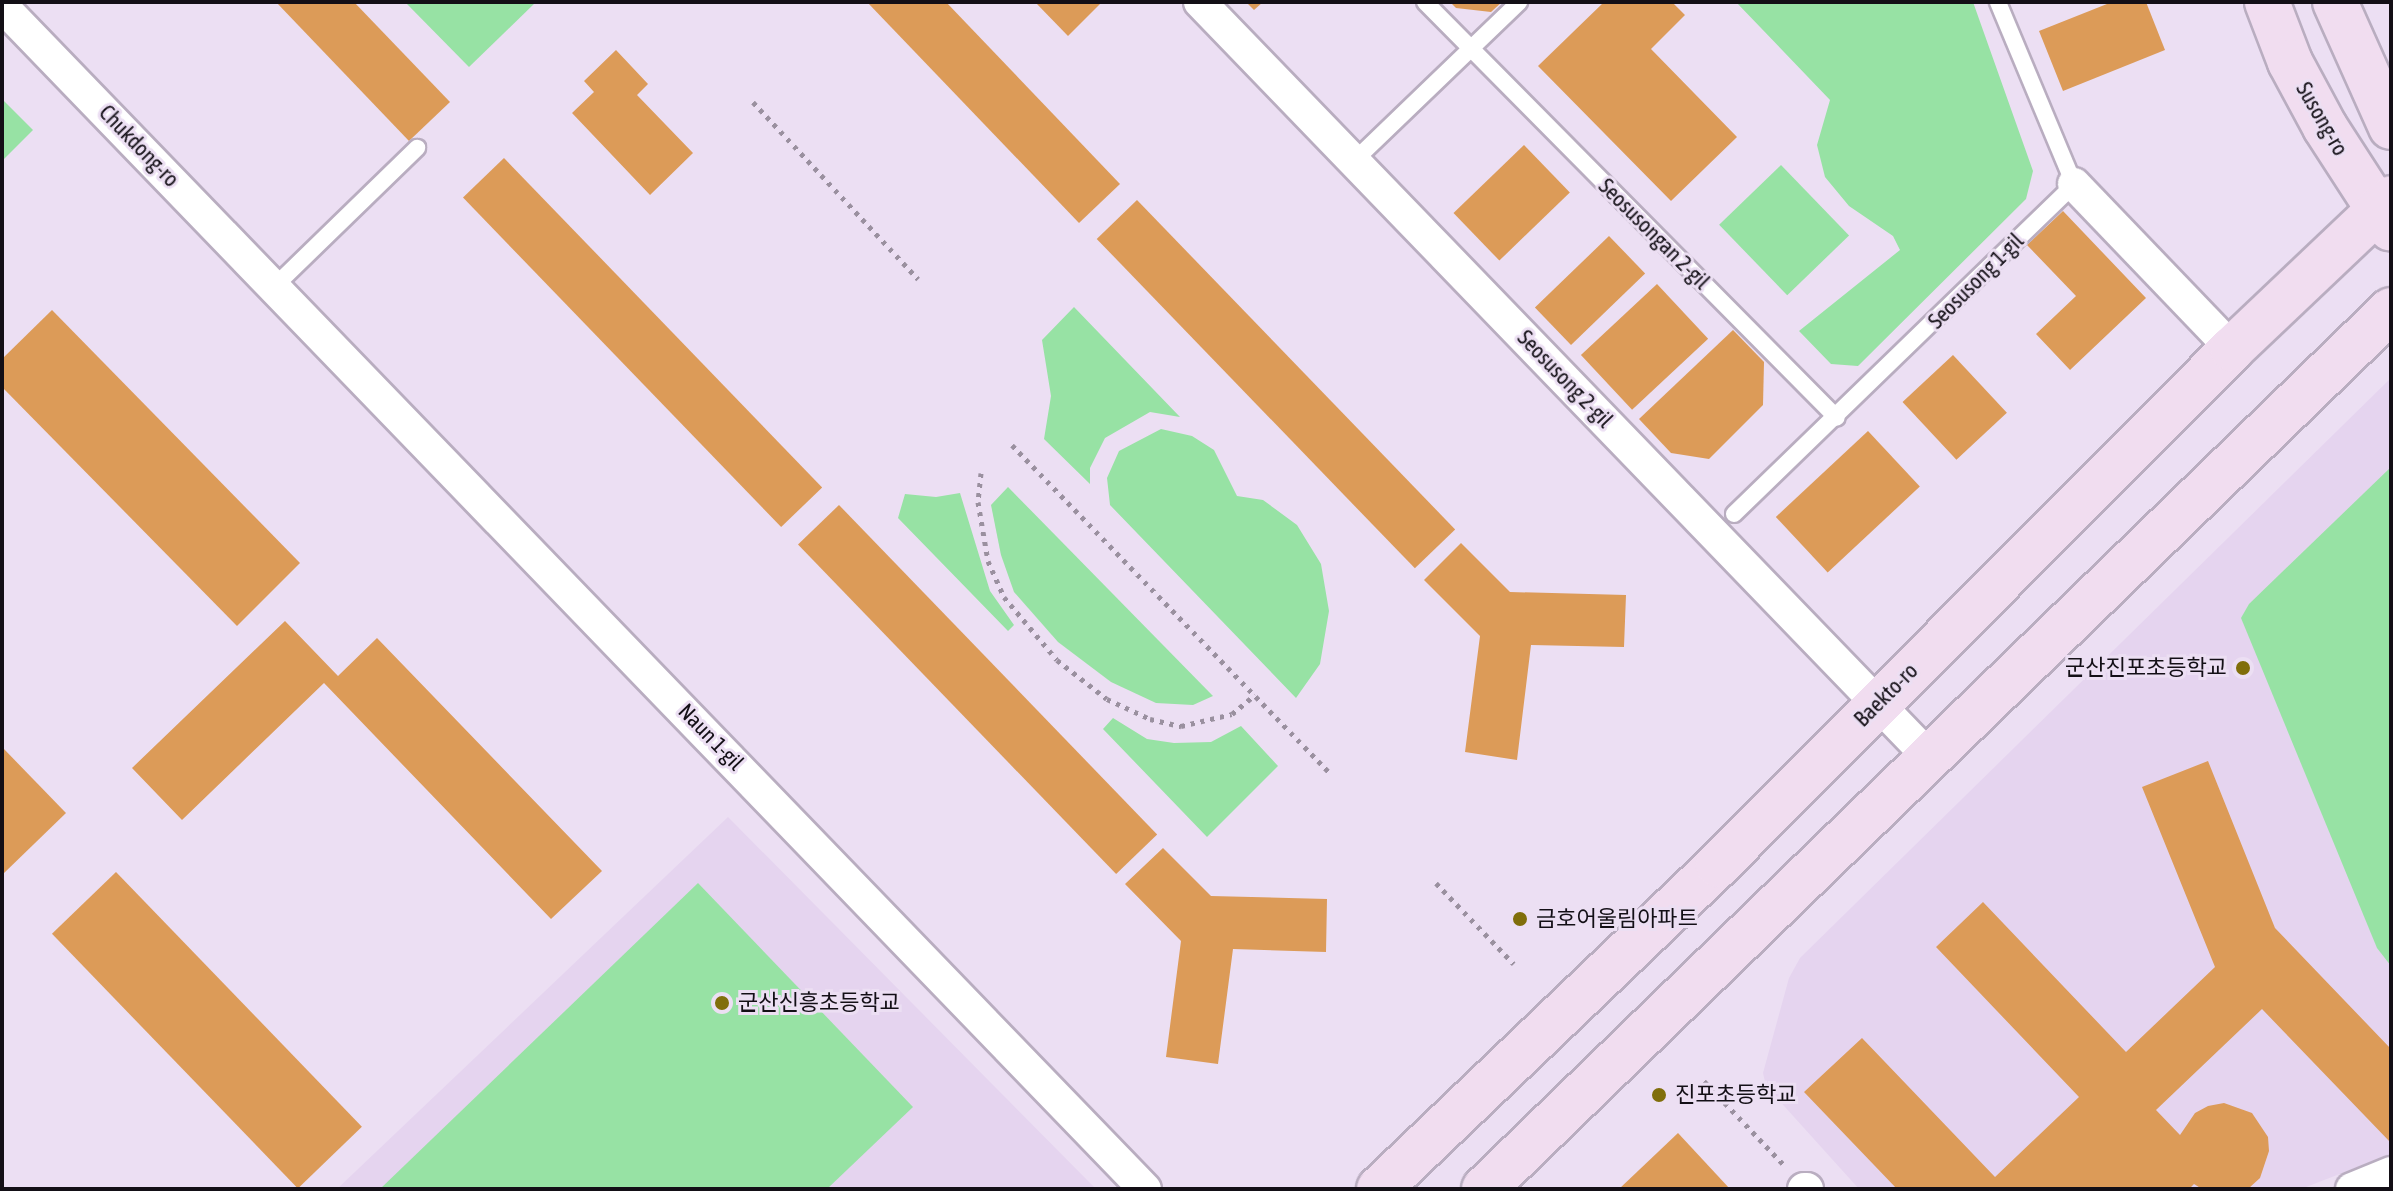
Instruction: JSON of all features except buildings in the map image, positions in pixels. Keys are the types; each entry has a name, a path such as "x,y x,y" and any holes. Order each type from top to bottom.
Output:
{"street":[{"name":"Seosusong 2-gil","path":"1200,2 1929,757"},
{"name":"Susong-ro","path":"2267,2 2311,101 2387,212"},
{"path":"2337,2 2391,56"},
{"path":"2337,2 2391,127"},
{"name":"Chukdong-ro","path":"2,6 276,285"},
{"path":"2074,184 2232,349"},
{"name":"Baekto-ro","path":"1379,1189 1718,865 2232,349 2387,212"},
{"name":"Naun 1-gil","path":"276,285 1145,1189"},
{"path":"1484,1189 2391,310"},
{"path":"2352,1189 2391,1173"}],"lane":[{"name":"Seosusongan 2-gil","path":"1425,2 1837,418"},
{"path":"1355,160 1519,2"},
{"path":"1998,2 2074,184"},
{"path":"276,285 417,148"},
{"name":"Seosusong 1-gil","path":"1734,514 1837,418 2074,184"}],"path":[{"path":"753,102 918,279"},
{"path":"1012,445 1330,773"},
{"path":"981,473 978,502 988,561 1004,597 1057,660 1107,699 1150,719 1181,726 1232,714 1255,695"},
{"path":"1436,883 1514,964"},
{"path":"1704,1081 1806,1189"}],"shaded area":[{"name":"군산진포초등학교","path":"2391,378 2391,1154 2301,1189 1859,1189 1766,1086 1763,1073 1789,978 1800,958"},
{"name":"군산신흥초등학교","path":"728,817 1096,1189 337,1189"}],"green space":[{"path":"405,2 536,2 469,67"},
{"path":"1736,2 1973,2 2033,171 2026,199 1858,366 1831,364 1799,331 1900,250 1893,236 1849,206 1825,177 1817,145 1830,100"},
{"path":"2,99 33,130 2,161"},
{"path":"1781,165 1849,235 1787,295 1719,225"},
{"path":"1074,307 1180,417 1150,412 1105,438 1090,468 1090,484 1044,439 1051,396 1042,340"},
{"path":"1161,429 1192,436 1214,450 1237,496 1263,500 1297,525 1321,564 1329,611 1320,664 1296,698 1110,505 1107,478 1119,451"},
{"path":"2391,467 2391,966 2377,948 2241,618 2249,604"},
{"path":"1008,487 1213,696 1193,705 1156,703 1111,682 1058,642 1014,592 1001,555 991,505"},
{"path":"960,493 990,591 1014,625 1008,631 898,518 905,494 936,497"},
{"path":"1113,718 1147,739 1174,743 1211,742 1241,726 1278,766 1207,837 1103,729"},
{"name":"군산신흥초등학교","path":"698,883 913,1107 827,1189 380,1189"}],"place":[{"name":"군산진포초등학교","path":"2243,668"},
{"name":"금호어울림아파트","path":"1520,919"},
{"name":"군산신흥초등학교","path":"722,1003"},
{"name":"진포초등학교","path":"1659,1095"}]}
